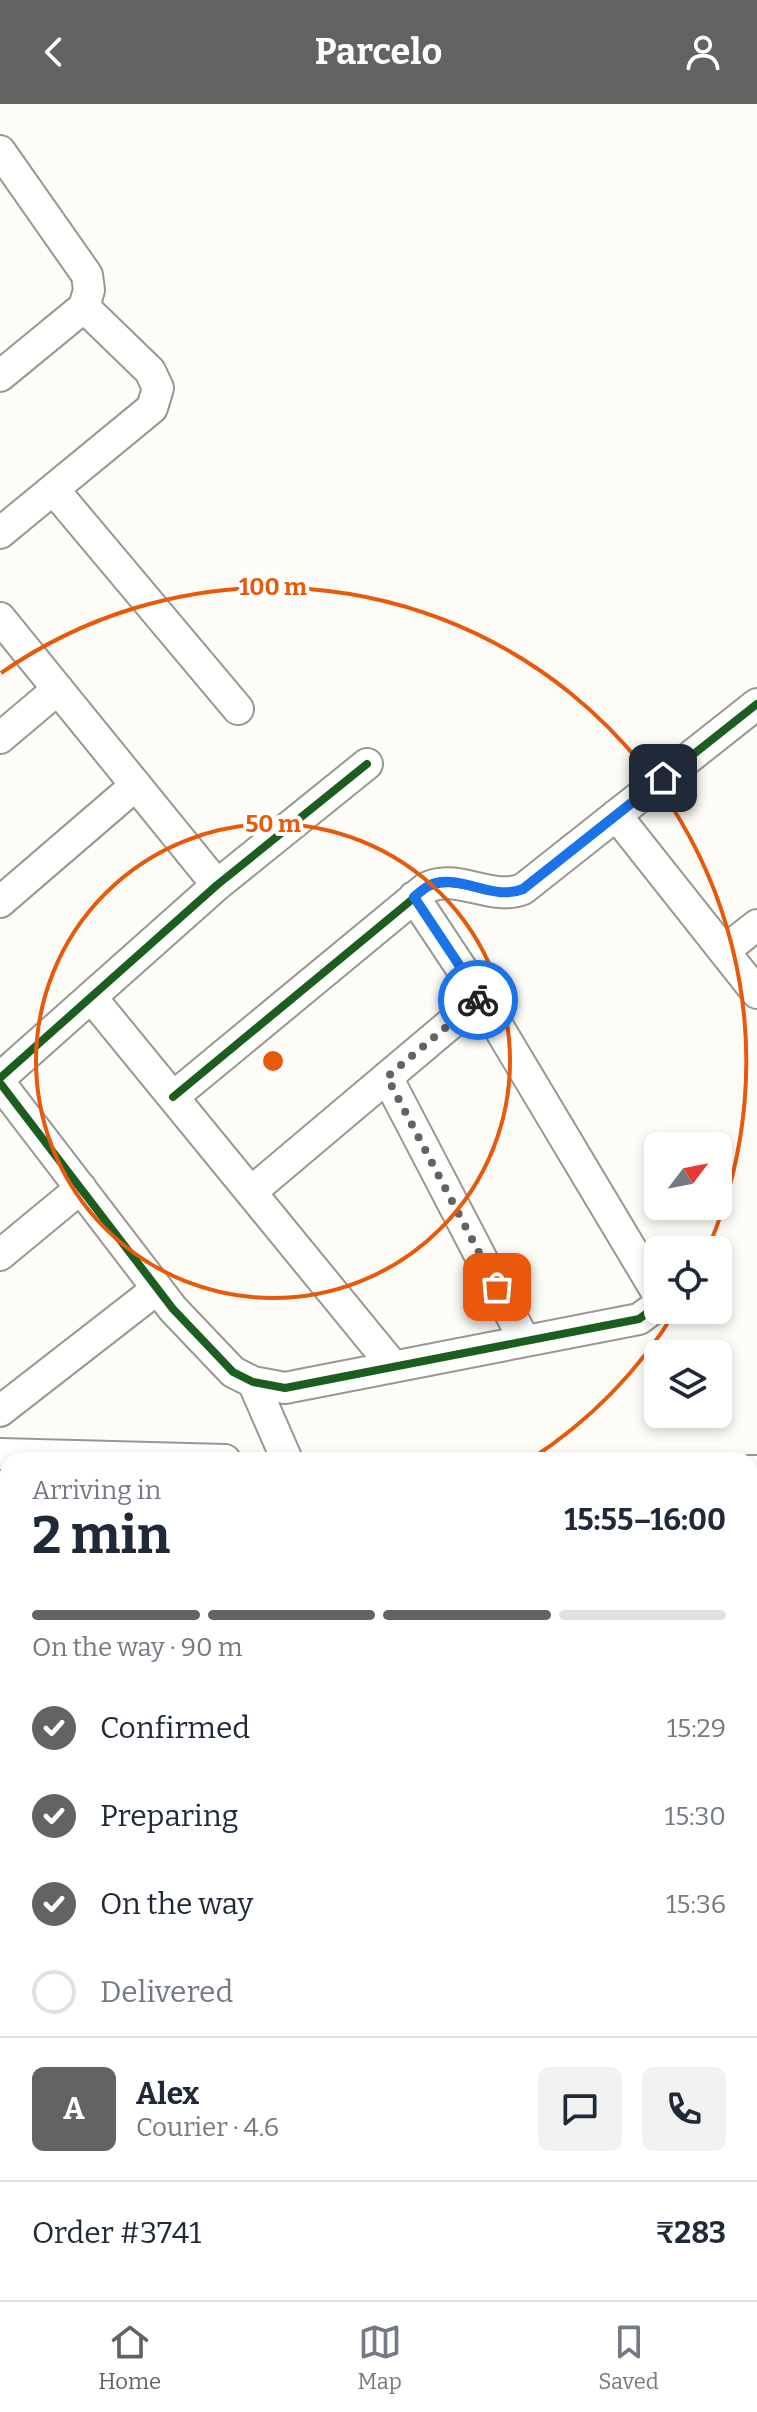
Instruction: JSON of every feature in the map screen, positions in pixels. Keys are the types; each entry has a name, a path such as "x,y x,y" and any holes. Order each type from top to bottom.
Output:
{"street":[{"path":"0,151 87,275 89,290 84,307 0,376"},
{"path":"0,533 152,408 158,388 150,371 84,307"},
{"path":"54,490 238,709"},
{"path":"0,618 217,885"},
{"path":"0,738 58,689"},
{"path":"173,1097 414,897 435,883 511,894 523,889 757,704"},
{"path":"367,764 217,885 0,1081 173,1309 233,1372 253,1382 285,1388 639,1319 644,1315"},
{"path":"0,902 136,785"},
{"path":"616,815 757,993"},
{"path":"414,897 481,998 644,1273"},
{"path":"724,951 757,925"},
{"path":"91,997 393,1366"},
{"path":"251,1192 481,998"},
{"path":"387,1077 524,1340"},
{"path":"0,1255 81,1188"},
{"path":"0,1411 157,1289"},
{"path":"253,1382 284,1452"}],"cycle path":[{"path":"173,1097 426,888 450,883 499,892 523,889 757,704"},
{"path":"0,1078 217,885 367,764"},
{"path":"0,1083 173,1309 233,1372 253,1382 285,1388 639,1319 644,1315"}],"way so far":[{"path":"478,1000 387,1077 497,1287"}],"route":[{"path":"478,1000 481,998 414,897 435,883 511,894 523,889 663,778"}]}
